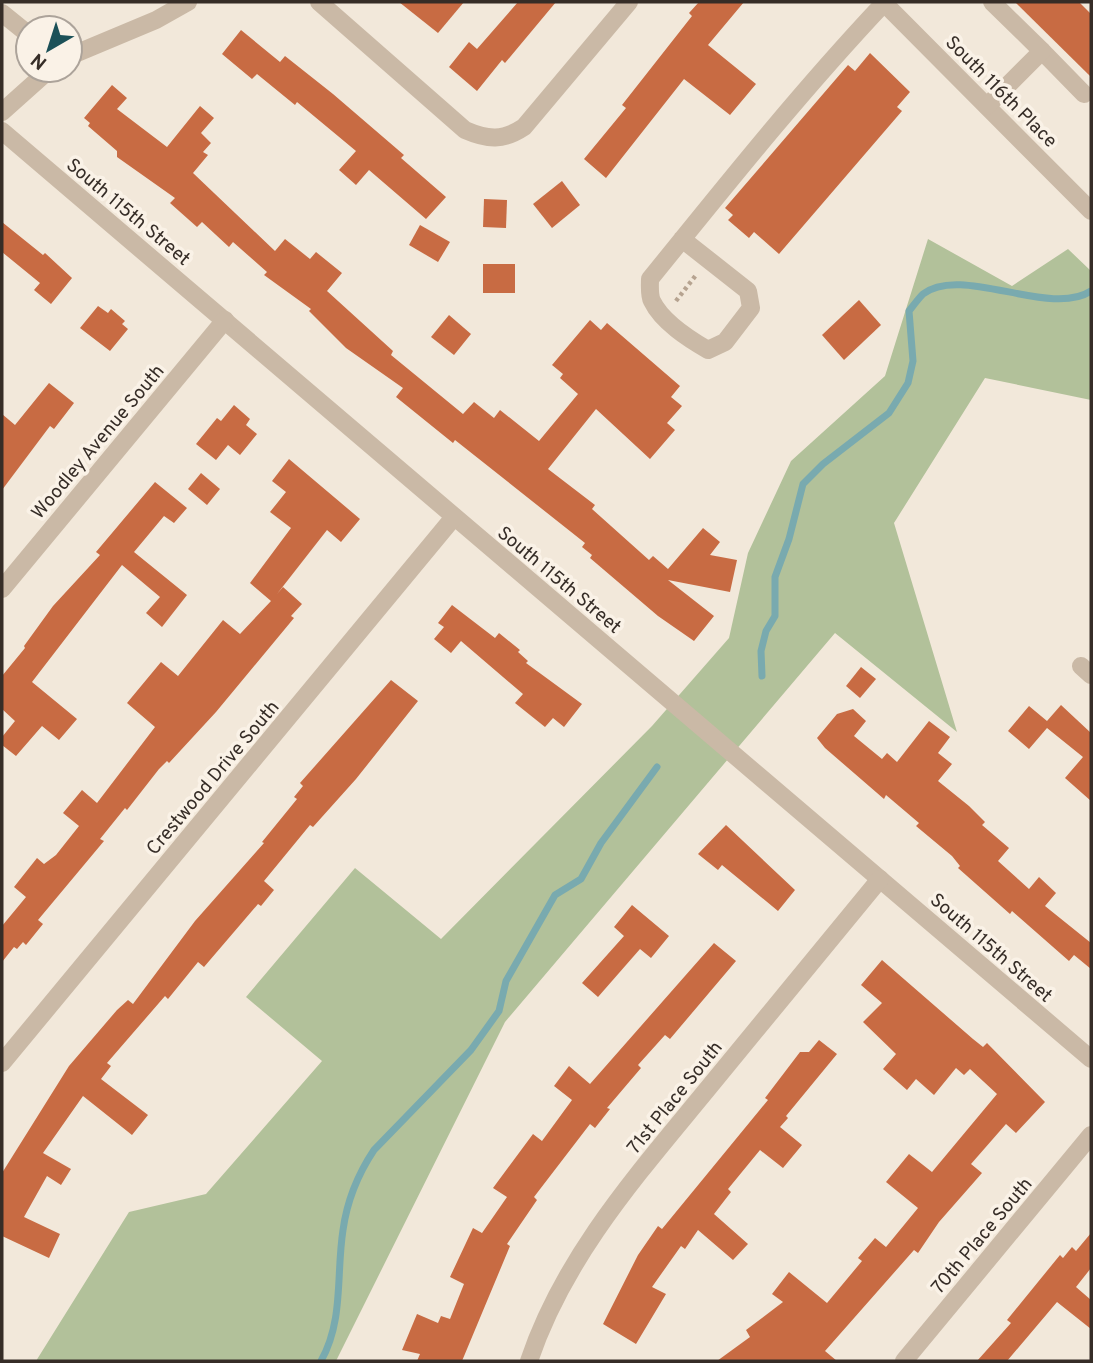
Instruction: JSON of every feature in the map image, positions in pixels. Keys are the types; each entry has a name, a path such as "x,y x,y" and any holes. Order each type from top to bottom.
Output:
{"street":[{"path":"84,50 156,20 188,2"},
{"path":"319,2 465,130 486,139 509,136 537,114 629,2"},
{"path":"682,239 748,291 751,308 725,342 708,350 689,338 651,300 650,279 682,239 830,60 883,2"},
{"name":"South 116th Place","path":"883,2 1089,203"},
{"path":"992,2 1084,94"},
{"path":"987,106 1042,51"},
{"path":"2,112 33,84"},
{"name":"South 115th Street","path":"2,131 1091,1059"},
{"name":"Woodley Avenue South","path":"2,589 225,320"},
{"name":"Crestwood Drive South","path":"2,1063 454,517"},
{"name":"71st Place South","path":"529,1361 539,1334 571,1269 610,1208 880,879"},
{"name":"70th Place South","path":"904,1361 1091,1135"}],"path":[{"path":"671,307 700,270"}],"green space":[{"path":"928,239 1012,286 1068,249 1091,271 1091,400 985,378 894,523 957,732 835,633 505,1022 336,1361 36,1361 129,1212 206,1194 322,1061 246,997 355,868 441,939 652,726 729,638 748,553 791,461 885,376"}],"building":[{"path":"399,2 464,2 438,33"},
{"path":"518,2 556,2 505,63 502,60 477,91 449,67 469,42 477,49"},
{"path":"699,2 744,2 708,45 756,84 730,115 684,79 606,178 584,159 626,108 622,105 692,16 689,13"},
{"path":"1015,2 1079,2 1091,14 1091,77"},
{"path":"241,30 280,62 285,56 333,94 404,155 401,158 446,197 426,219 369,170 356,185 339,170 356,151 297,102 295,105 257,74 252,79 222,54"},
{"path":"870,53 910,92 897,107 902,111 779,254 754,232 749,238 728,220 733,215 725,208 848,65 855,71"},
{"path":"112,85 127,98 117,109 167,147 200,106 214,118 201,133 211,143 203,152 208,155 193,173 275,251 285,239 310,259 316,252 342,273 327,291 393,351 391,355 463,414 474,402 494,418 500,410 539,441 578,394 560,378 563,374 552,365 590,320 601,330 607,323 680,386 671,397 682,406 667,423 675,430 650,459 596,409 548,469 595,505 592,509 649,560 653,556 668,569 703,528 720,542 710,555 737,560 730,592 668,580 714,616 694,641 658,616 590,558 592,555 582,547 585,543 396,397 403,388 346,348 309,311 311,309 264,275 267,272 233,242 229,247 202,222 197,227 170,203 175,198 117,157 117,151 88,126 90,123 84,118"},
{"path":"562,181 580,205 552,228 533,204"},
{"path":"484,199 507,200 506,228 483,227"},
{"path":"2,222 43,255 45,253 72,278 51,304 34,290 40,283 2,252"},
{"path":"420,225 450,242 438,262 409,245"},
{"path":"483,264 515,264 515,293 483,293"},
{"path":"859,300 881,325 844,360 822,335"},
{"path":"98,306 108,313 111,309 125,321 122,324 128,329 110,351 80,328"},
{"path":"449,315 471,334 454,355 431,337"},
{"path":"49,383 74,403 54,429 50,426 2,490 2,414 15,425"},
{"path":"234,405 250,419 246,425 257,434 240,455 228,445 216,460 196,444 217,418 221,421"},
{"path":"289,459 360,519 341,542 327,530 277,594 283,587 302,604 291,616 294,618 216,712 169,763 167,761 159,769 127,810 125,808 100,839 104,841 38,920 43,924 26,945 23,942 17,949 14,947 2,962 2,926 26,897 14,887 37,858 44,864 56,855 79,826 63,813 82,790 97,803 155,727 127,703 161,662 178,676 223,620 240,634 271,601 250,583 291,528 270,512 286,492 272,481"},
{"path":"201,473 220,489 207,505 188,489"},
{"path":"155,482 187,508 174,523 164,516 134,552 187,595 162,627 146,613 160,597 122,565 32,682 77,719 59,740 42,726 16,756 2,745 2,737 15,721 2,709 2,676 25,648 53,606 100,555 96,552"},
{"path":"452,605 495,638 499,633 520,650 518,652 528,661 526,663 582,704 564,727 553,718 545,727 515,703 523,694 461,641 451,653 434,639 444,627 438,623"},
{"path":"861,667 876,679 860,698 846,686"},
{"path":"391,680 418,701 356,779 313,827 310,825 264,881 274,890 261,906 258,904 204,967 198,962 168,999 165,996 107,1063 111,1066 101,1079 148,1115 132,1135 83,1096 43,1153 71,1169 61,1185 47,1176 24,1217 60,1234 49,1258 2,1236 2,1173 69,1066 117,1010 128,1000 133,1004 195,921 264,843 262,842 297,799 294,797 303,786 300,783"},
{"path":"1061,705 1091,733 1091,801 1065,778 1083,757 1047,728 1029,749 1008,731 1029,706 1047,721"},
{"path":"853,709 866,721 854,736 882,759 887,753 897,762 929,721 950,737 938,753 952,764 938,781 969,806 985,822 982,825 1009,848 998,861 1029,889 1039,877 1056,893 1045,906 1091,943 1091,969 1074,955 1069,961 1012,911 1010,914 958,868 960,866 952,856 916,826 919,823 886,795 884,799 825,748 817,738 837,714"},
{"path":"726,825 795,890 778,911 722,865 718,870 698,854"},
{"path":"632,905 669,936 651,958 640,949 598,997 582,983 624,936 614,927"},
{"path":"714,943 736,961 670,1039 665,1035 638,1065 641,1068 607,1108 610,1109 595,1128 590,1124 534,1197 537,1200 507,1244 510,1246 462,1361 417,1361 420,1354 402,1350 417,1314 438,1323 441,1316 450,1319 464,1284 450,1277 473,1228 482,1233 507,1197 493,1188 533,1134 542,1141 572,1100 554,1086 569,1066 590,1084"},
{"path":"882,960 983,1047 987,1043 1045,1102 1016,1133 1006,1124 971,1164 982,1173 939,1222 918,1253 914,1250 825,1351 837,1361 717,1361 750,1337 746,1330 783,1302 772,1294 789,1272 827,1303 862,1261 858,1258 875,1238 886,1247 918,1208 886,1182 909,1154 932,1172 997,1094 970,1069 964,1075 956,1068 934,1095 916,1079 907,1090 883,1069 896,1054 863,1022 882,1003 861,985"},
{"path":"819,1040 837,1054 780,1127 802,1145 783,1168 760,1150 728,1189 731,1192 714,1214 748,1244 733,1260 698,1230 685,1249 681,1246 652,1287 666,1294 636,1344 603,1324 638,1255 658,1226 662,1229 768,1100 765,1098 800,1052 809,1052"},
{"path":"1091,1233 1091,1268 1076,1287 1091,1300 1091,1329 1057,1302 1007,1361 977,1361 1011,1323 1007,1320 1060,1255 1063,1258 1072,1247 1076,1251"}],"waterway":[{"path":"762,676 761,651 766,631 775,616 775,577 789,539 803,484 823,464 889,413 908,383 913,361 909,311 919,298 939,286 960,285 1053,299 1074,298 1091,291"},
{"path":"321,1361 336,1313 347,1209 368,1159 471,1050 499,1011 506,981 555,895 581,879 601,843 657,767"}]}
